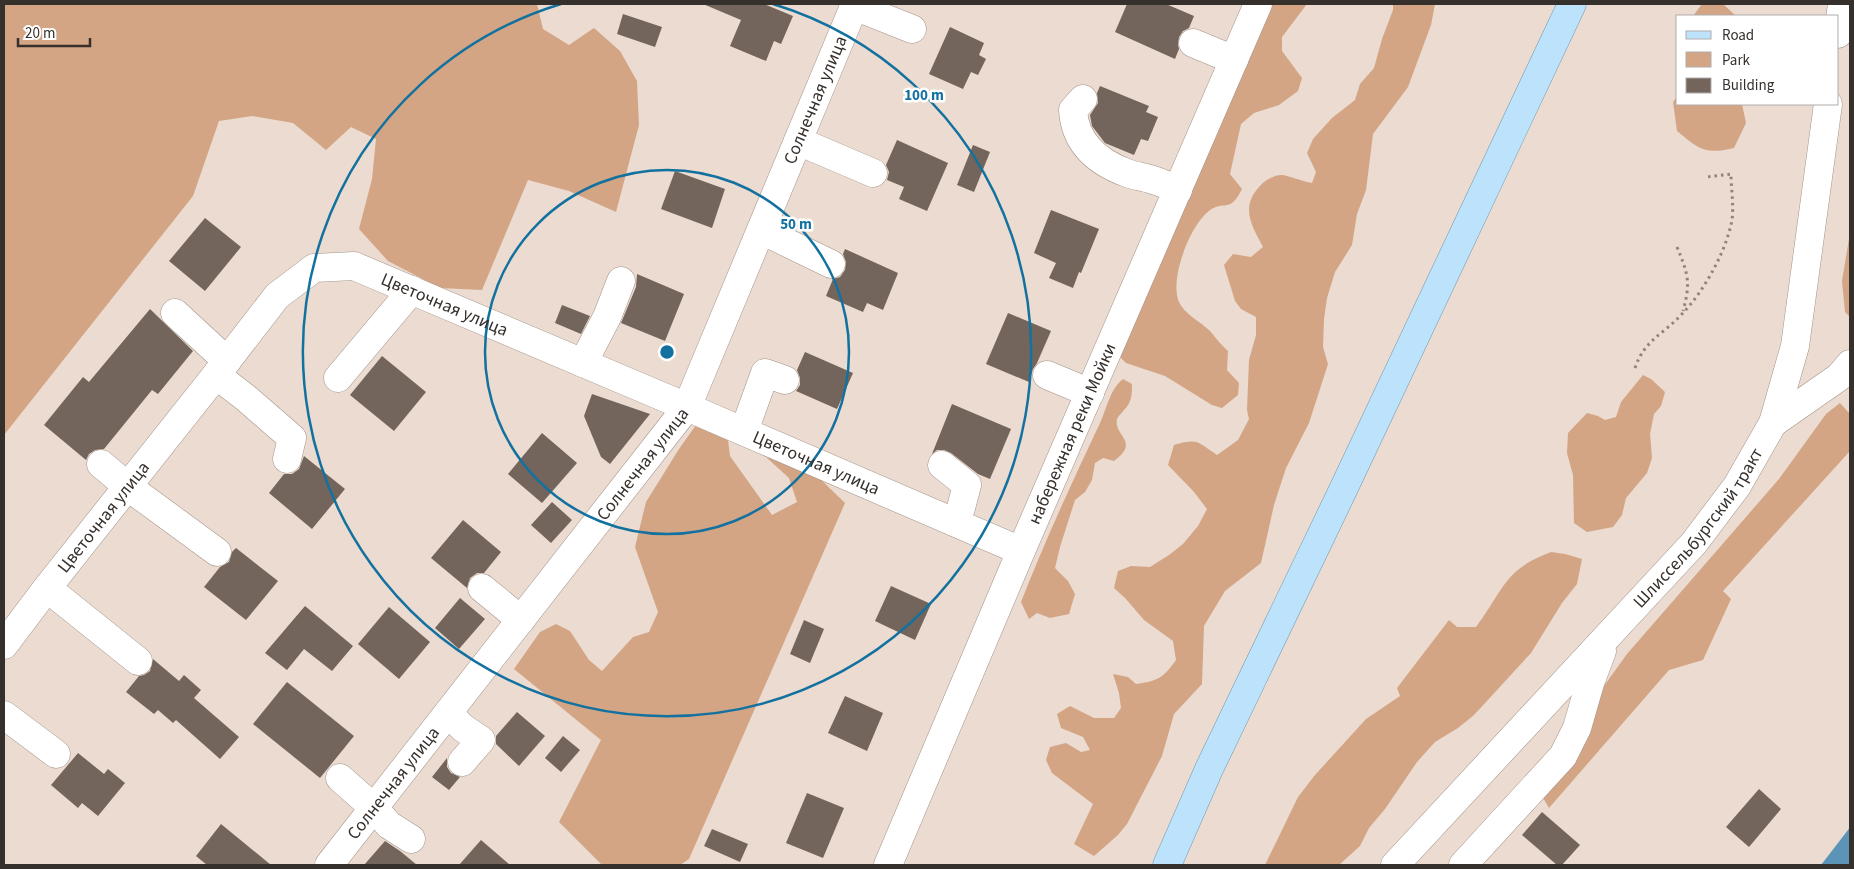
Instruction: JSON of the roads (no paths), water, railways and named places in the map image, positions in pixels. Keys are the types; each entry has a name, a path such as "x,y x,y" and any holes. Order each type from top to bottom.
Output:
{"main road":[{"path":"1166,865 1209,768 1342,492 1572,4"}],"street":[{"name":"набережная реки Мойки","path":"888,865 1021,551 1258,4"},
{"path":"1839,26 1842,4"},
{"path":"855,5 912,30"},
{"name":"Солнечная улица","path":"329,865 687,407 855,5"},
{"path":"1193,43 1234,60"},
{"path":"1082,99 1073,110 1074,125 1087,148 1102,162 1128,174 1154,180 1178,190"},
{"name":"Шлиссельбургский тракт","path":"1395,865 1694,543 1737,486 1773,423 1795,346 1828,105"},
{"path":"798,141 873,173"},
{"path":"761,230 831,264"},
{"name":"Цветочная улица","path":"4,645 46,588 222,368 277,296 314,268 354,266 744,431 1021,551"},
{"path":"583,363 607,317 621,281"},
{"path":"338,378 412,290"},
{"path":"175,313 222,368 292,438 287,459"},
{"path":"1773,423 1838,377 1850,364"},
{"path":"744,431 765,373 785,380"},
{"path":"1047,375 1090,393"},
{"path":"101,464 127,486 217,552"},
{"path":"942,465 967,485 961,508 954,522"},
{"path":"46,588 138,661"},
{"path":"482,588 521,620"},
{"path":"1463,865 1563,756 1577,728 1590,682 1608,636"},
{"path":"448,712 464,728 481,740 462,762"},
{"path":"4,715 56,754"},
{"path":"340,778 374,808 389,825 411,839"}],"water":[{"path":"1850,827 1850,865 1821,865 1848,830"}]}
